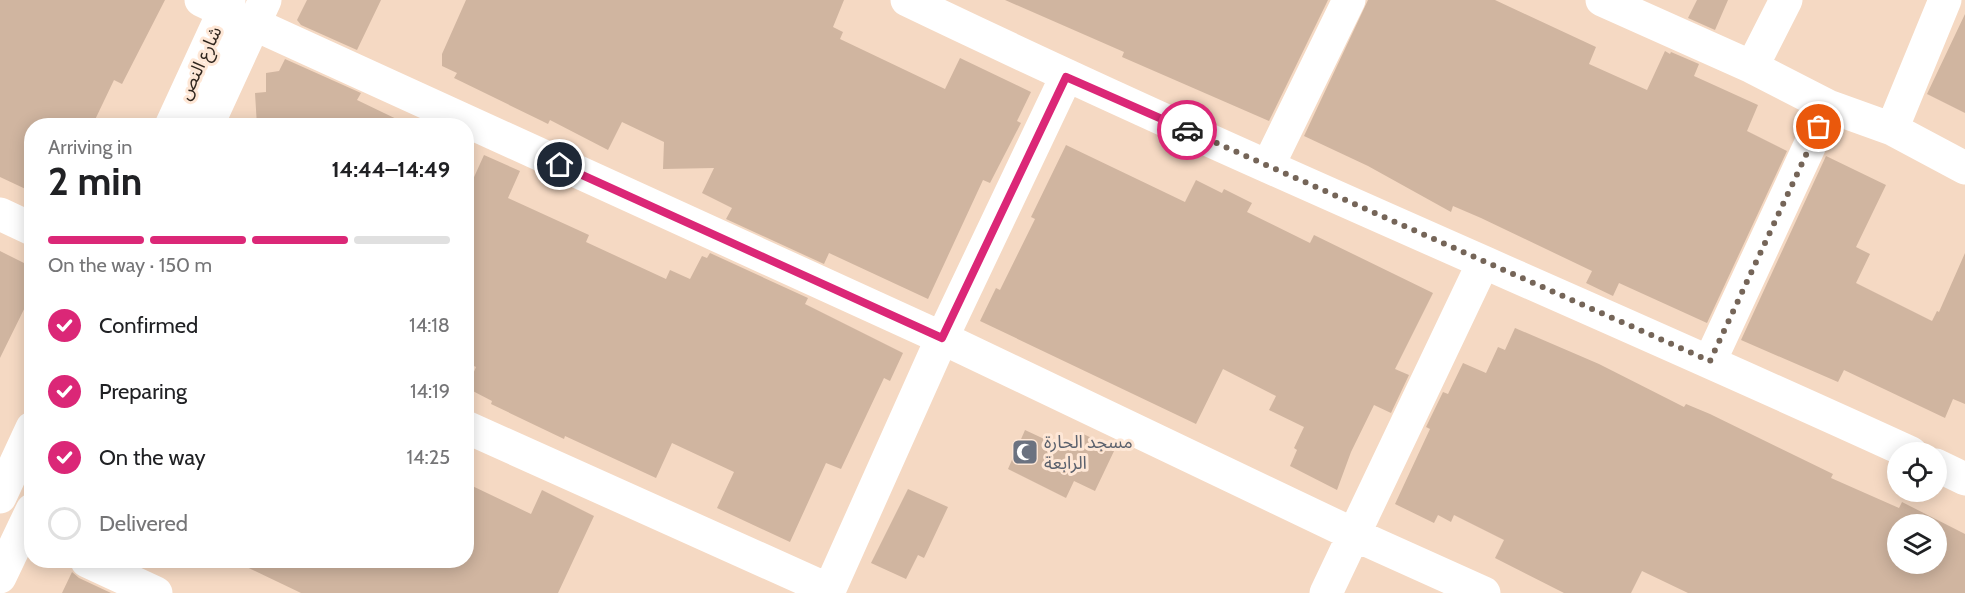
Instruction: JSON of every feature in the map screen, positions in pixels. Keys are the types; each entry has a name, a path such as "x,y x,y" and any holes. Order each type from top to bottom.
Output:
{"street":[{"path":"907,0 1066,77 1483,263 1710,361 1887,442"},
{"path":"1268,166 1349,0"},
{"path":"1602,0 1752,67 1828,106 1892,129 1965,168"},
{"path":"1752,67 1786,0"},
{"path":"1892,129 1945,0"},
{"name":"شارع النص","path":"174,118 218,4"},
{"path":"260,12 1355,535 1484,593"},
{"name":"شارع النص","path":"211,118 260,12"},
{"path":"474,431 828,591 942,338 1066,77"},
{"path":"1710,361 1828,106"},
{"path":"0,214 24,225"},
{"path":"1326,593 1483,263"},
{"path":"0,497 24,445"},
{"path":"1947,470 1965,479"},
{"path":"0,578 24,533"},
{"path":"102,568 156,593"}],"building":[{"path":"0,0 165,0 122,84 114,80 96,118 24,118 24,188 0,177"},
{"path":"307,0 381,0 357,50 301,25 297,20"},
{"path":"466,0 844,0 833,27 843,32 840,39 945,89 960,58 1031,92 1017,121 1021,123 990,183 983,180 928,299 829,253 824,264 726,219 732,208 702,193 714,168 663,169 664,142 622,122 608,150 550,120 548,124 454,78 457,73 442,66 442,54"},
{"path":"1005,0 1328,0 1269,121 1122,57 1124,52"},
{"path":"1368,0 1495,0 1596,47 1589,64 1647,90 1665,51 1699,64 1694,76 1758,105 1747,131 1787,151 1707,323 1619,283 1613,296 1586,283 1592,271 1453,206 1451,212 1368,166 1304,136"},
{"path":"1697,0 1728,0 1715,30 1688,18"},
{"path":"1965,14 1965,113 1927,94"},
{"path":"285,59 361,93 357,100 394,118 257,118 255,93 266,92 266,73 279,71"},
{"path":"1066,145 1185,202 1196,180 1222,193 1224,189 1252,203 1247,212 1310,243 1314,235 1433,293 1395,369 1409,375 1391,413 1374,405 1351,452 1337,490 1290,466 1297,450 1294,448 1304,427 1269,410 1276,396 1223,369 1196,424 980,321 996,288 1000,290 1035,219 1031,217"},
{"path":"484,155 520,171 508,198 589,235 586,242 666,279 670,270 690,279 702,256 707,258 710,253 808,298 805,304 903,353 890,381 884,378 841,469 826,463 790,542 717,508 734,472 672,443 656,478 565,436 564,439 491,404 492,401 474,392 476,367 474,366 474,177"},
{"path":"1826,156 1886,185 1856,247 1870,254 1856,283 1932,321 1937,311 1939,312 1965,253 1965,404 1953,399 1945,418 1844,370 1838,382 1741,340"},
{"path":"0,251 24,263 24,309 0,358"},
{"path":"1515,328 1599,364 1684,407 1686,404 1710,414 1833,474 1831,478 1899,508 1902,502 1926,514 1887,514 1887,574 1947,574 1947,525 1965,534 1965,593 1688,593 1642,571 1631,593 1564,593 1495,558 1504,540 1454,515 1451,522 1438,515 1434,523 1395,504 1430,429 1426,427 1443,392 1448,394 1463,363 1486,373 1498,347 1505,350"},
{"path":"1025,430 1070,451 1079,432 1115,449 1095,491 1074,481 1066,498 1008,469"},
{"path":"474,487 531,514 542,490 594,516 558,593 301,593 249,568 474,568"},
{"path":"908,489 948,507 924,558 918,555 906,579 871,563"},
{"path":"72,572 79,578 111,593 62,593"}],"way so far":[{"path":"1187,130 1483,263 1710,361 1819,127"}],"place":[{"name":"مسجد الحارة الرابعة","path":"1025,452"}],"route":[{"path":"560,165 942,338 1066,77 1187,130"}]}
